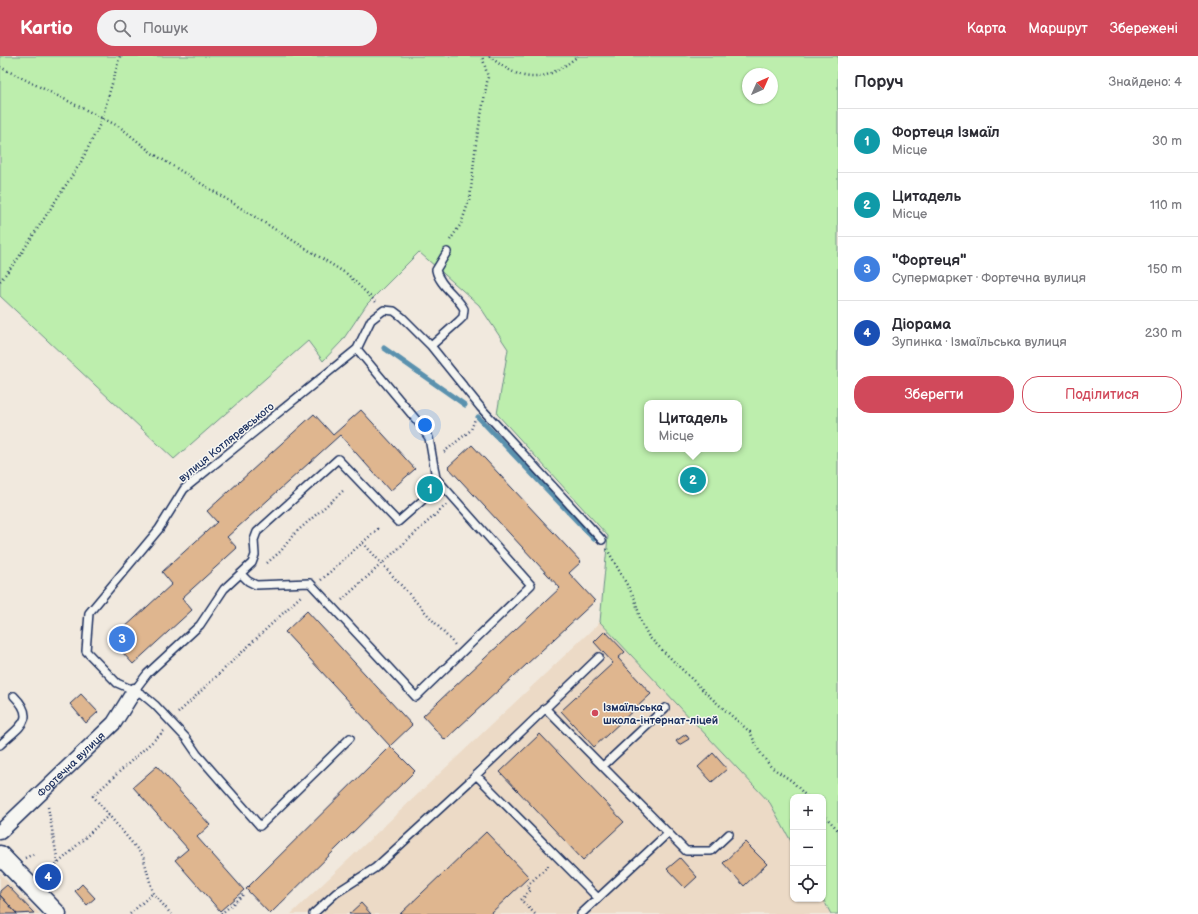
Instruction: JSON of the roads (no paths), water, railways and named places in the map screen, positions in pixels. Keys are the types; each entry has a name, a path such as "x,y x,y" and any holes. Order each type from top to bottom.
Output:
{"street":[{"name":"Фортечна вулиця","path":"0,832 114,723 134,691"},
{"path":"0,855 57,914"}],"lane":[{"path":"431,346 463,317 464,309 460,301 438,276 436,270 447,249"},
{"path":"241,574 248,581 256,584 310,583 416,697 531,585 436,478 429,438 418,422 357,349 371,320 384,310 394,311 402,317 431,346 481,408 602,540"},
{"name":"вулиця Котляревського","path":"134,691 117,683 86,651 89,613 158,529 184,489 357,349"},
{"path":"350,738 260,826 197,754 186,738 149,699 134,691 147,674 200,625 218,597 254,560 254,540 257,532 338,459 398,522 441,484"},
{"path":"313,914 336,892 375,868 476,775 599,657"},
{"path":"0,745 24,722 26,716 25,709 14,696"},
{"path":"545,708 686,851 711,851 729,834"},
{"path":"603,766 665,708"},
{"path":"476,775 598,898"},
{"path":"581,914 668,833"}],"waterway":[{"path":"384,348 465,405"},
{"path":"478,417 594,539"}],"place":[{"name":"Цитадель","path":"693,480"},
{"name":"Фортеця Ізмаїл","path":"430,489"},
{"name":"\"Фортеця\"","path":"122,639"},
{"name":"Ізмаїльська школа-інтернат-ліцей","path":"595,713"},
{"name":"Діорама","path":"48,877"}]}
